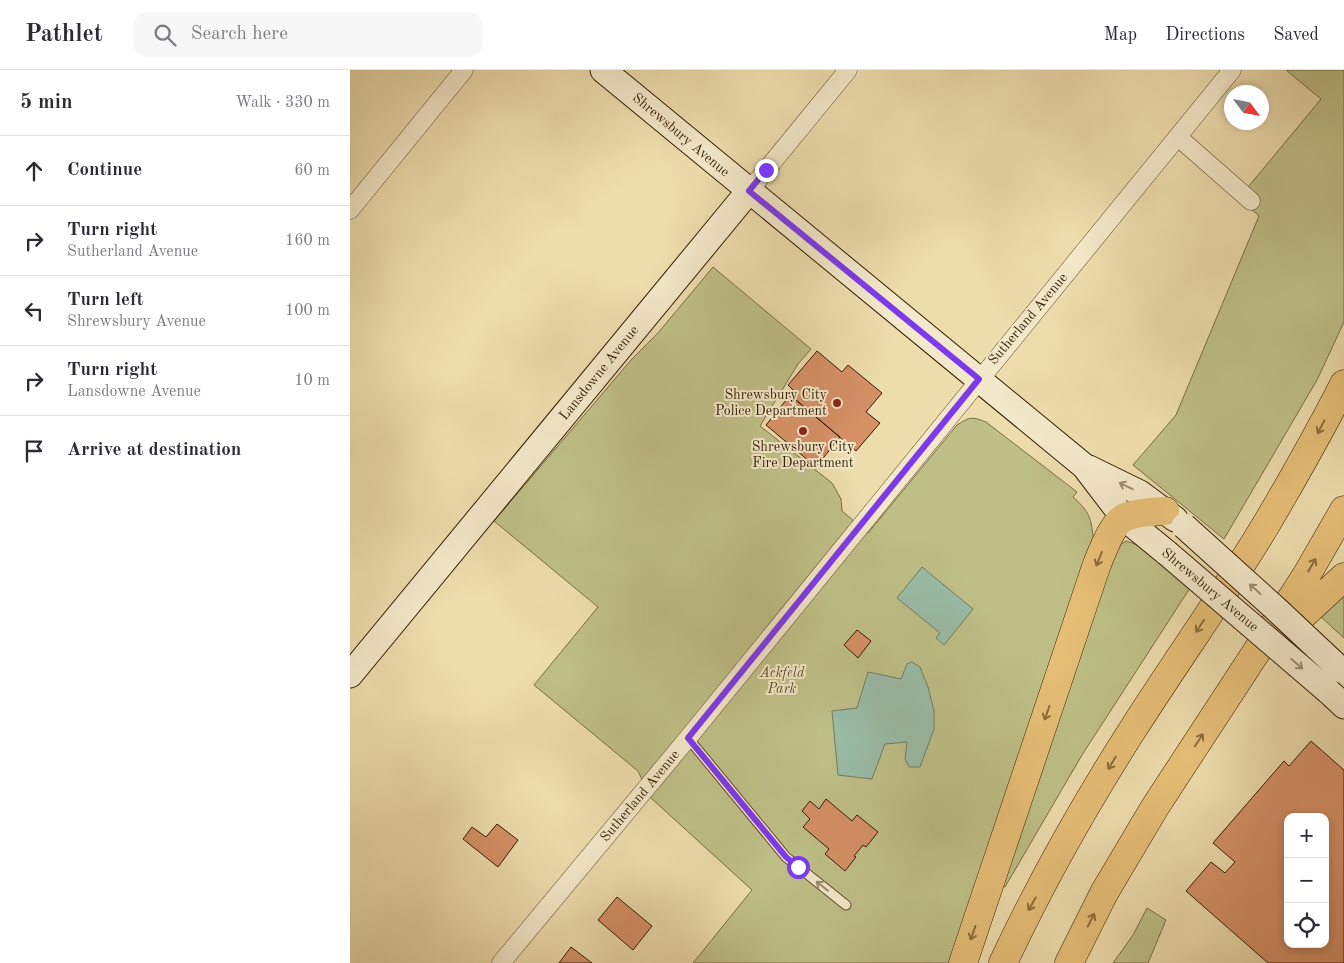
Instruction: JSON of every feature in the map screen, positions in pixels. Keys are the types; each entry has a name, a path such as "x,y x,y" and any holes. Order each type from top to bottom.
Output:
{"highway":[{"path":"1003,963 1026,913 1077,820 1133,728 1266,524 1344,384"},
{"path":"1068,963 1104,893 1155,807 1306,576 1344,510"},
{"path":"962,963 1097,564 1109,535 1123,517 1142,513 1174,518"},
{"path":"1248,665 1344,577"}],"main road":[{"name":"Shrewsbury Avenue","path":"603,70 1084,466 1123,517 1339,685"},
{"name":"Lansdowne Avenue","path":"350,675 749,191"},
{"name":"Shrewsbury Avenue","path":"1084,466 1140,493 1174,518 1276,608 1339,685"}],"street":[{"path":"350,210 464,70"},
{"name":"Lansdowne Avenue","path":"749,191 848,70"},
{"name":"Sutherland Avenue","path":"501,963 688,738 1232,70"},
{"path":"1178,137 1251,201"}],"lane":[{"path":"688,738 786,857 846,905"}],"green space":[{"path":"1286,70 1344,70 1344,322 1317,380 1224,539 1133,465 1176,415 1259,216 1239,198 1321,99"},
{"name":"Ackfeld Park","path":"713,267 811,349 798,364 760,426 832,483 841,499 842,511 868,533 957,425 971,418 986,422 1077,492 1073,497 1084,508 1090,518 1094,544 955,963 693,963 752,890 651,798 638,771 534,685 598,607 494,521"},
{"path":"1126,541 1135,544 1152,555 1190,588 1082,755 1005,887 999,884 1115,548"},
{"path":"1344,588 1344,638 1321,617"},
{"path":"1147,908 1166,920 1148,963 1113,963 1133,935"}],"shaded area":[{"path":"922,567 973,609 944,645 936,638 940,633 897,598"},
{"path":"912,662 920,667 928,687 934,711 934,729 920,767 909,767 905,759 907,742 885,744 872,779 838,775 832,711 857,708 868,672 901,679 907,664"}],"building":[{"name":"Shrewsbury City Police Department","path":"817,351 842,372 848,365 882,393 866,412 880,423 856,451 790,395 794,391 788,385"},
{"name":"Shrewsbury City Fire Department","path":"790,395 840,437 816,467 766,425"},
{"path":"857,630 871,641 858,658 844,645"},
{"path":"1311,741 1344,770 1344,963 1268,963 1186,891 1211,862 1225,873 1235,862 1213,843 1284,761 1289,766"},
{"path":"826,799 852,821 857,815 878,832 866,847 863,845 845,871 825,854 829,849 803,827 810,819 802,811 810,801 819,809"},
{"path":"497,824 518,840 498,867 463,839 472,827 486,837"},
{"path":"617,897 652,926 633,950 598,920"},
{"path":"571,947 592,963 559,963"}],"place":[{"name":"Shrewsbury City Police Department","path":"837,403"},
{"name":"Shrewsbury City Fire Department","path":"803,431"}],"route":[{"path":"766,170 749,191 979,379 688,738 786,857 798,867"}]}
